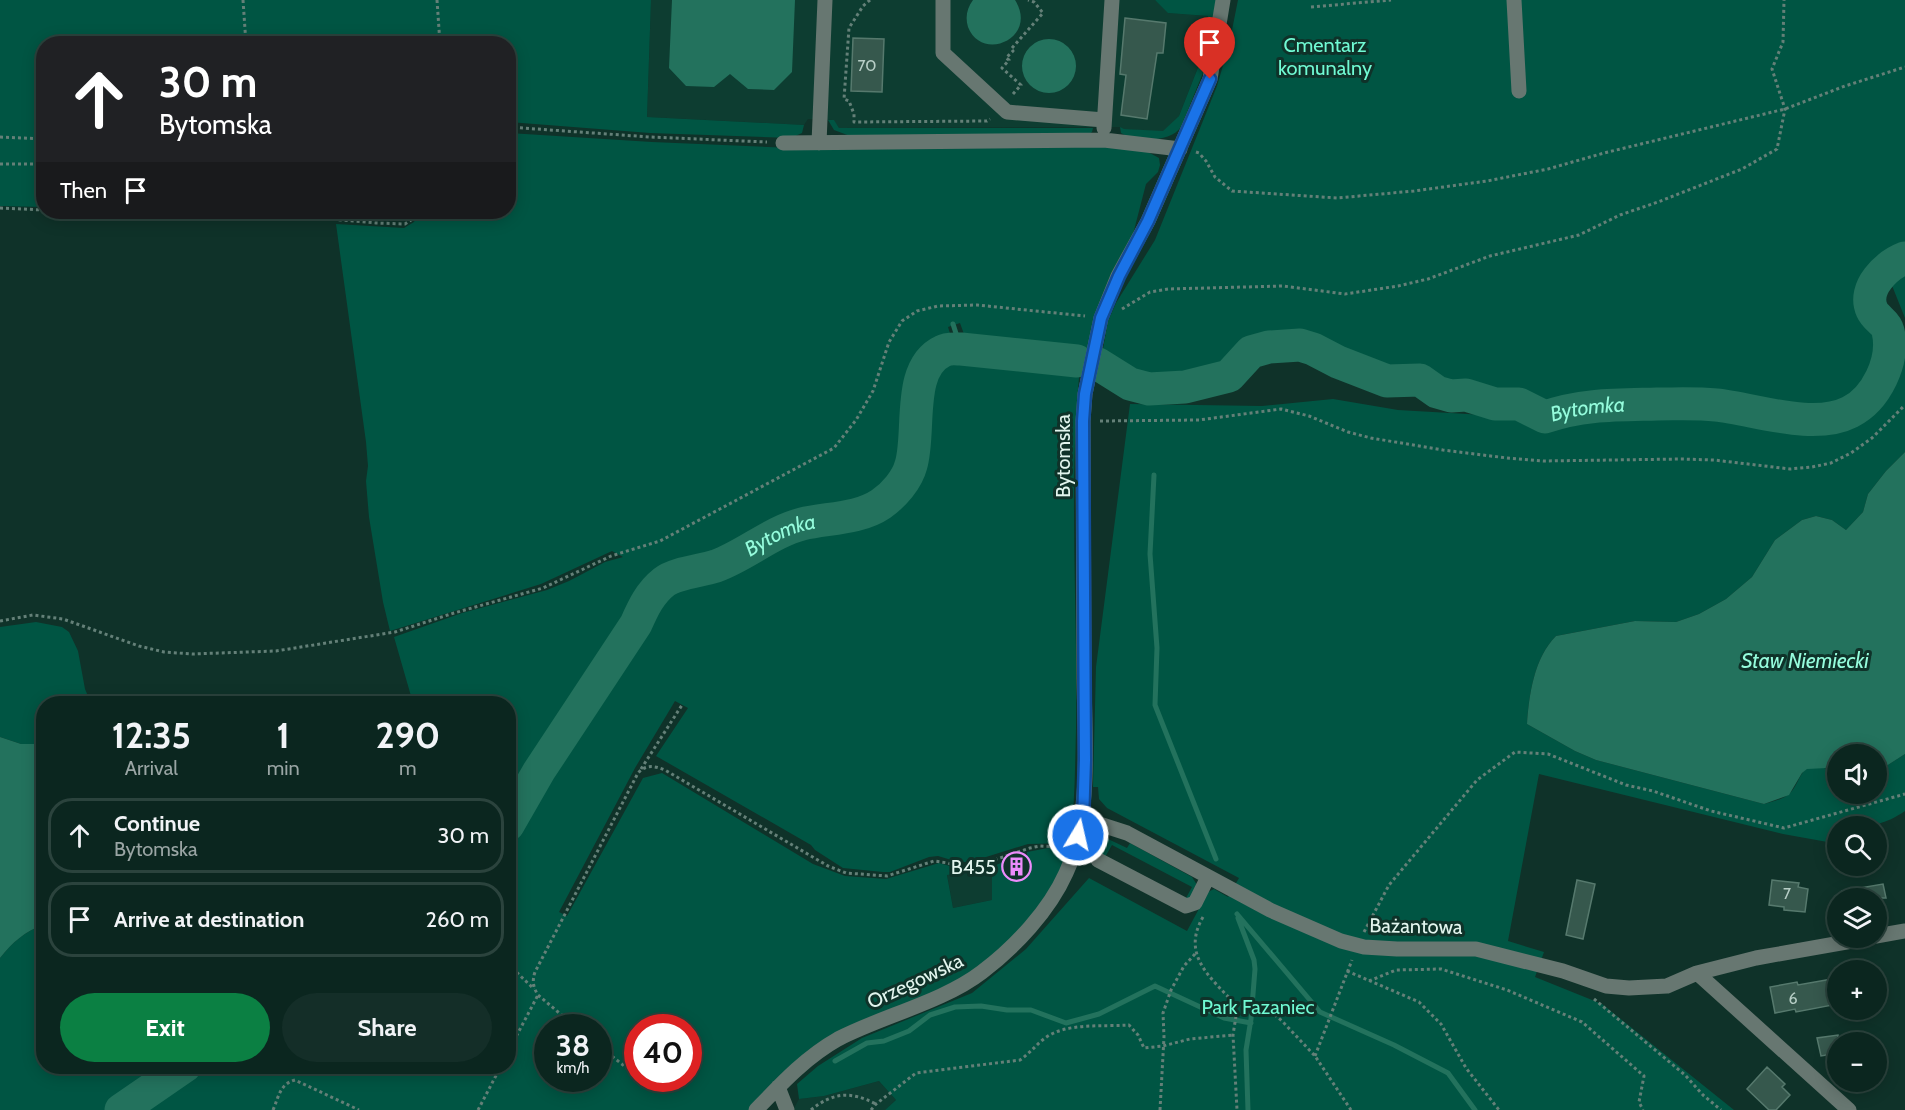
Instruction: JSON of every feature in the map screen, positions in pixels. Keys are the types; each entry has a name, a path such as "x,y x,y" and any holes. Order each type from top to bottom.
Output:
{"street":[{"path":"819,143 825,0"},
{"path":"943,0 943,53 1007,112 1104,120"},
{"path":"1104,141 1112,0"},
{"name":"Bytomska","path":"1085,760 1083,421 1085,394 1101,318 1210,79 1223,0"},
{"path":"1514,0 1519,92"},
{"path":"783,143 1104,141 1180,149"},
{"name":"Orzegowska","path":"756,1110 803,1063 837,1040 952,990 982,973 1015,943 1044,909 1066,872 1083,822 1085,760"},
{"name":"Bażantowa","path":"1083,822 1099,824 1127,833 1270,910 1341,941 1356,945 1397,949 1476,949 1606,986 1644,988 1666,986 1697,973 1756,958 1827,945"},
{"path":"1098,860 1186,906 1195,903 1208,877"},
{"path":"1887,934 1905,931"},
{"path":"1697,973 1849,1110"},
{"path":"778,1086 787,1110"}],"path":[{"path":"243,0 245,36"},
{"path":"436,0 439,36"},
{"path":"870,0 863,6 849,28 844,99 849,101 854,114 854,123 987,121 994,115"},
{"path":"1012,96 1021,85 1002,68 1009,60 1006,58 1043,13 1034,2 1028,0"},
{"path":"1311,7 1391,0"},
{"path":"0,621 33,615 49,617 78,623 140,646 192,654 276,651 396,632 543,588 611,556 660,541 834,448 856,420 873,391 889,342 902,321 917,311 938,306 977,305 1101,318 1119,311 1150,291 1168,289 1283,286 1345,294 1369,292 1428,279 1490,256 1579,235 1620,215 1742,169 1777,149 1785,109 1773,69 1783,42 1784,0"},
{"path":"1180,149 1199,153 1215,177 1232,191 1337,198 1414,191 1538,171 1785,109 1845,86 1905,67"},
{"path":"516,128 650,138 783,143"},
{"path":"0,137 36,139"},
{"path":"0,164 36,164"},
{"path":"0,208 36,210"},
{"path":"324,219 405,224 412,219"},
{"path":"1083,421 1199,420 1281,410 1309,416 1347,432 1371,438 1489,456 1543,461 1714,460 1790,469 1812,468 1831,463 1851,453 1872,438 1905,405"},
{"path":"535,990 532,979 535,972 638,773 682,705"},
{"path":"1315,1056 1356,945 1389,885 1476,780 1515,752 1548,754 1626,785 1653,791 1712,812 1784,828 1905,794"},
{"path":"638,773 651,766 665,770 828,866 846,873 887,876 934,861 963,867 978,865 1040,846 1074,848"},
{"path":"1205,914 1196,930 1195,954 1217,985 1235,1004 1268,1009 1282,1021 1315,1056 1351,1110"},
{"path":"1160,1110 1163,1013 1171,990 1184,966 1195,954"},
{"path":"1369,981 1396,970 1441,969 1507,990 1582,1022 1644,1076 1639,1102 1643,1110"},
{"path":"1347,971 1419,1002 1441,1024 1466,1068 1499,1110"},
{"path":"516,972 538,995 561,1014"},
{"path":"1577,976 1597,1003 1685,1075 1721,1110"},
{"path":"516,1037 538,995"},
{"path":"1235,1004 1233,1035 1237,1110"},
{"path":"871,1110 916,1073 1020,1060 1032,1052 1046,1037 1077,1026 1129,1025 1138,1035 1144,1048 1163,1046 1190,1038 1233,1035"},
{"path":"612,1056 624,1066"},
{"path":"478,1110 497,1074"},
{"path":"273,1110 286,1082 295,1080 359,1110"},
{"path":"811,1110 827,1099 842,1094 862,1097 876,1104"}],"shaded area":[{"path":"651,0 1155,0 1169,13 1208,16 1199,65 1179,116 1163,132 1120,127 839,128 833,120 808,119 804,125 647,117"},
{"path":"992,867 992,900 953,908 947,874"},
{"path":"879,1081 896,1100 885,1110 793,1110 799,1099 824,1096"}],"green space":[{"path":"0,0 651,0 647,117 804,125 802,133 791,138 650,133 516,123 516,36 36,36 36,207 0,206"},
{"path":"1155,0 1218,0 1211,53 1181,127 1169,136 1144,139 1121,133 1120,127 1163,131 1179,116 1199,65 1208,16 1168,13"},
{"name":"Cmentarz komunalny","path":"1238,0 1905,0 1905,318 1881,258 1866,276 1860,295 1865,313 1881,330 1879,359 1864,396 1851,405 1829,414 1809,414 1718,398 1689,396 1676,399 1583,401 1544,412 1525,401 1498,400 1479,391 1452,391 1440,388 1433,379 1419,376 1390,376 1380,373 1319,343 1307,340 1282,339 1266,342 1240,353 1223,372 1189,382 1167,385 1146,383 1132,378 1112,363 1101,360 1108,321 1116,303 1155,240 1217,86 1229,45"},
{"path":"828,120 834,120 839,128 1093,128 1088,135 850,136 834,130"},
{"path":"516,133 815,149 1091,145 1146,151 1159,158 1160,165 1158,172 1146,184 1132,238 1086,355 1058,354 973,342 965,337 960,323 948,327 953,343 939,345 926,355 916,368 909,420 910,442 904,468 882,498 852,510 790,523 748,547 686,570 655,575 638,587 636,594 639,606 638,615 516,806 516,696 411,696 394,637 462,613 547,590 605,562 623,557 612,551 541,584 390,631 369,517 366,442 336,224 404,228 416,219 516,219"},
{"name":"Park Fazaniec","path":"1905,353 1905,452 1868,494 1863,512 1846,530 1832,520 1816,516 1802,520 1775,540 1752,577 1726,599 1699,614 1676,622 1635,621 1556,636 1542,655 1531,689 1527,724 1575,751 1596,760 1764,804 1787,795 1806,769 1815,767 1827,769 1827,804 1887,804 1887,766 1905,754 1905,811 1887,821 1887,816 1827,816 1827,842 1783,834 1539,774 1508,941 1544,952 1535,977 1602,1004 1734,1110 885,1110 896,1100 879,1081 824,1096 799,1099 797,1084 818,1066 862,1038 972,993 1026,949 1089,878 1187,931 1208,892 1214,889 1228,897 1239,878 1107,808 1099,799 1098,787 1093,787 1096,667 1130,404 1262,406 1333,399 1398,410 1502,416 1580,417 1661,414 1705,416 1785,427 1867,418"},
{"path":"962,356 1004,363 1042,363 1080,367 1076,412 1074,502 1076,729 1070,843 1028,844 970,862 958,862 938,856 929,857 890,872 843,868 811,845 656,756 688,708 675,701 635,768 559,912 567,916 643,778 662,773 813,864 845,876 886,879 939,863 968,871 947,875 953,908 992,900 992,867 1007,860 1009,877 1027,875 1027,852 1048,848 1070,850 1042,907 977,972 874,1019 750,1110 126,1110 180,1074 516,1074 516,820 582,711 654,603 671,586 710,576 749,562 790,537 860,524 874,518 898,502 912,485 916,474 925,428 928,388 934,370 947,359"},
{"path":"36,622 62,627 69,632 78,651 88,696 36,696 36,744 21,744 0,737 0,627"},
{"path":"1108,839 1127,848 1130,843 1192,877 1197,885 1189,899 1186,898 1192,887 1112,845 1105,857 1100,853 1088,854 1095,843"},
{"path":"36,928 36,1074 170,1074 116,1110 0,1110 0,958 19,938"}],"water":[{"path":"672,0 795,0 792,72 774,90 748,89 730,74 714,87 686,86 669,68"},
{"path":"973,0 1015,0 1020,14 1020,25 1014,35 1006,41 995,44 985,43 975,38 968,27 967,20 968,9"},
{"path":"1044,39 1054,39 1064,43 1072,51 1076,66 1072,81 1064,89 1054,93 1044,93 1034,89 1026,81 1022,71 1022,61 1026,51 1034,43"},
{"name":"Staw Niemiecki","path":"1905,452 1905,754 1887,766 1887,744 1827,744 1827,768 1807,769 1802,773 1789,795 1764,804 1596,760 1527,724 1534,677 1542,655 1556,636 1635,621 1676,622 1699,614 1726,599 1752,577 1775,540 1802,520 1816,516 1832,520 1846,530 1863,512 1868,494"},
{"path":"0,737 21,744 36,744 36,928 19,938 0,958"}],"building":[{"path":"1125,18 1166,23 1163,53 1157,53 1147,119 1121,115 1126,75 1120,74"},
{"path":"853,38 884,39 882,92 851,91"},
{"path":"1577,880 1595,884 1583,939 1566,935"},
{"path":"1772,880 1799,883 1798,887 1808,889 1805,912 1784,910 1784,907 1769,905"},
{"path":"1883,884 1884,888 1860,888"},
{"path":"1827,980 1827,1006 1775,1013 1770,987 1797,982 1798,985"},
{"path":"1827,1037 1827,1055 1821,1056 1817,1038"},
{"path":"1767,1067 1785,1084 1782,1087 1790,1095 1776,1110 1769,1110 1747,1089"}],"waterway":[{"name":"Bytomka","path":"1098,364 1130,384 1149,389 1185,387 1229,376 1251,352 1269,347 1300,345 1387,381 1420,380 1437,392 1451,396 1466,395 1495,404 1519,404 1545,417 1600,406 1694,404 1731,407 1802,419 1835,417 1859,406 1868,398 1881,378 1889,354 1888,331 1872,310 1870,294 1878,278 1891,266 1905,258"},
{"path":"953,324 961,349"},
{"name":"Bytomka","path":"516,811 539,771 636,624 647,601 664,582 675,576 716,566 769,538 802,524 863,513 881,504 895,492 911,465 919,386 931,359 945,350 961,349 1077,361"},
{"path":"1154,475 1150,554 1157,648 1155,705 1216,859"},
{"path":"1237,914 1320,1012 1394,1045 1448,1073 1475,1110"},
{"path":"1238,918 1254,960 1255,969 1246,1050 1248,1110"},
{"path":"835,1061 867,1043 884,1041 909,1031 930,1015 955,1007 981,1006 1007,1010 1031,1010 1066,1023 1099,1014 1155,986 1224,1018 1251,1023"},
{"name":"Bytomka","path":"121,1110 173,1074"}],"place":[{"name":"B455","path":"1017,867"}],"route":[{"path":"1078,835 1083,822 1085,760 1083,421 1085,394 1101,318 1119,276 1148,221 1210,79"}]}
